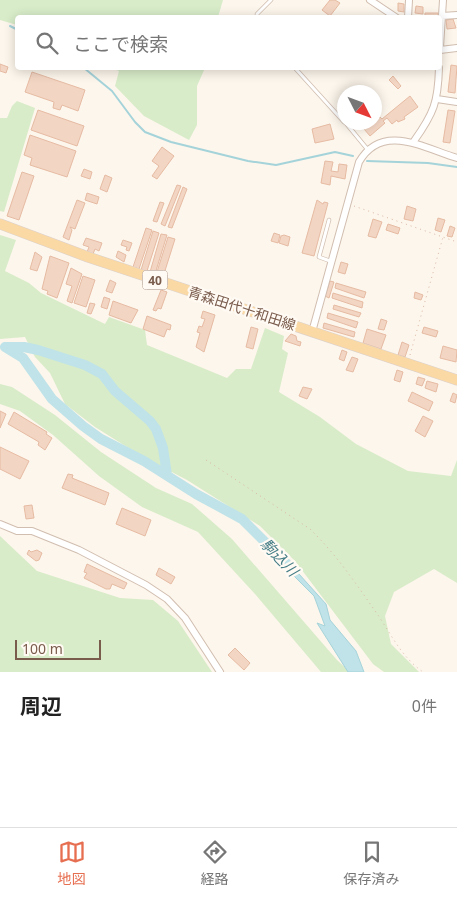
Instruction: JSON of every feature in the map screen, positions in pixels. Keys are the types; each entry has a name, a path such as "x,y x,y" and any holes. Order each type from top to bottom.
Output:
{"main road":[{"name":"青森田代十和田線","path":"0,224 88,257 457,380"}],"street":[{"path":"408,15 409,0"},
{"path":"443,0 442,16 457,15"},
{"path":"373,1 393,15"},
{"path":"442,47 457,48"},
{"path":"414,142 432,114 437,99 439,70"},
{"path":"437,99 457,102"},
{"path":"312,332 359,162 368,150 377,144 414,142 457,158"},
{"path":"0,524 18,531 32,531 79,550 146,585 167,599 186,618 220,672"}],"lane":[{"path":"258,15 272,0"},
{"path":"297,70 337,113"},
{"path":"352,130 368,150"},
{"path":"329,220 319,256 331,262"}],"path":[{"path":"347,204 457,242"},
{"path":"408,364 443,238"},
{"path":"206,460 298,520 325,544 411,664 423,672"}],"green space":[{"path":"0,0 223,0 219,15 15,15 15,24 0,20"},
{"path":"116,70 204,70 197,86 197,125 189,140 144,116 115,86 119,71"},
{"path":"17,101 35,108 4,212 0,211 0,118 7,118 12,106"},
{"path":"0,235 16,240 5,271 29,283 41,293 105,324 109,317 145,330 147,345 227,378 236,369 251,369 265,328 284,336 282,349 288,353 279,392 320,417 356,444 408,471 451,476 457,460 457,583 434,569 394,592 385,616 391,644 419,672 384,672 373,664 295,561 260,526 187,480 143,457 95,427 65,404 50,373 35,357 25,337 0,339"},
{"path":"0,384 12,387 55,415 101,452 156,488 192,504 232,539 337,660 350,672 321,672 255,594 198,532 142,507 99,476 53,435 20,411 0,404"},
{"path":"0,536 37,571 120,598 153,600 178,621 212,672 0,672"}],"water":[{"path":"281,554 326,604 330,620 356,651 364,672 348,672 317,623 325,626 314,596 291,573"}],"building":[{"path":"330,0 340,3 331,15 322,10"},
{"path":"398,3 404,4 404,12 398,11"},
{"path":"416,6 423,7 423,14 415,13"},
{"path":"425,13 438,13 438,15 425,15"},
{"path":"453,19 456,28 447,29 446,20"},
{"path":"0,64 8,67 6,73 0,71"},
{"path":"451,65 457,66 455,93 448,92"},
{"path":"32,72 85,90 78,111 62,105 60,110 53,108 54,102 25,92"},
{"path":"393,76 401,86 398,89 389,80"},
{"path":"410,96 418,107 404,117 405,119 398,122 397,120 392,124 387,118 383,121 385,123 382,126 382,119"},
{"path":"38,110 84,126 77,146 31,130"},
{"path":"448,110 455,111 450,143 443,142"},
{"path":"330,124 334,139 315,143 312,129"},
{"path":"365,130 377,130 370,136"},
{"path":"30,135 76,151 67,177 30,165 32,158 24,155"},
{"path":"162,147 174,156 157,179 152,176 159,166 152,161"},
{"path":"325,161 333,162 331,171 338,172 339,164 347,165 345,179 331,176 330,185 321,183"},
{"path":"84,169 92,172 90,179 81,176"},
{"path":"22,172 34,176 19,220 7,216"},
{"path":"105,175 112,178 107,192 100,189"},
{"path":"177,185 181,186 165,226 161,224"},
{"path":"183,187 187,189 172,228 168,227"},
{"path":"87,193 99,197 97,204 85,200"},
{"path":"77,200 85,203 75,229 70,227 72,230 69,240 63,237"},
{"path":"317,200 323,204 324,202 328,203 314,256 302,253"},
{"path":"160,202 164,203 157,222 153,221"},
{"path":"407,206 416,209 413,221 404,219"},
{"path":"438,218 445,220 441,232 435,230"},
{"path":"373,219 382,222 376,238 368,236"},
{"path":"388,224 400,228 398,234 386,230"},
{"path":"450,226 455,228 452,237 447,236"},
{"path":"146,228 152,230 139,269 133,267"},
{"path":"153,231 159,233 147,271 141,270"},
{"path":"274,233 280,235 278,243 271,241"},
{"path":"161,234 167,235 155,274 150,272"},
{"path":"281,236 290,237 288,246 279,243"},
{"path":"168,237 175,239 163,277 156,275"},
{"path":"86,238 102,243 99,251 95,249 93,254 87,252 89,247 83,245"},
{"path":"123,240 132,243 129,251 126,250 127,247 121,245"},
{"path":"118,251 126,255 124,262 116,257"},
{"path":"35,252 42,257 37,271 30,269"},
{"path":"50,256 69,263 57,298 47,294 48,291 42,289"},
{"path":"341,262 348,264 345,274 338,272"},
{"path":"71,268 82,274 72,303 67,301 72,286 66,284"},
{"path":"83,276 95,280 86,307 74,303"},
{"path":"110,280 116,283 112,293 106,291"},
{"path":"330,281 334,282 329,298 325,296"},
{"path":"336,283 366,292 364,298 335,288"},
{"path":"161,290 167,292 161,309 158,308 156,311 153,310"},
{"path":"415,292 423,295 421,300 414,298"},
{"path":"333,293 363,302 362,308 332,298"},
{"path":"104,297 110,299 107,309 101,307"},
{"path":"113,301 138,310 131,323 109,315"},
{"path":"90,303 95,304 91,314 87,313"},
{"path":"334,305 361,313 359,317 333,309"},
{"path":"203,311 215,315 204,352 196,347 200,333 197,332 199,326 202,327 205,319 201,318"},
{"path":"328,313 358,322 356,328 327,318"},
{"path":"147,316 171,325 170,330 167,329 164,337 143,329"},
{"path":"381,319 387,321 384,330 378,329"},
{"path":"324,323 355,332 354,337 323,328"},
{"path":"251,327 258,329 253,349 246,347"},
{"path":"424,327 438,331 436,337 422,333"},
{"path":"367,329 386,335 381,349 363,343"},
{"path":"291,334 296,336 297,341 301,342 300,346 285,341"},
{"path":"402,342 409,345 405,357 398,355"},
{"path":"443,346 457,350 456,362 440,358"},
{"path":"342,350 347,352 344,361 339,359"},
{"path":"352,357 358,359 353,372 346,370"},
{"path":"397,370 403,372 400,382 394,380"},
{"path":"418,377 425,379 422,386 416,384"},
{"path":"427,381 438,384 436,392 425,388"},
{"path":"303,387 312,389 307,399 299,396"},
{"path":"412,392 433,402 429,411 408,401"},
{"path":"453,393 457,395 455,403 450,401"},
{"path":"0,411 6,414 0,428"},
{"path":"14,412 47,432 46,434 52,438 45,450 38,445 39,442 8,424"},
{"path":"423,416 433,421 425,437 415,431"},
{"path":"0,447 29,461 20,479 0,469"},
{"path":"68,474 73,475 72,478 109,493 105,505 62,488"},
{"path":"32,505 34,518 26,519 24,506"},
{"path":"122,508 151,520 145,536 116,524"},
{"path":"29,550 31,552 37,550 42,553 39,560 36,561 27,554"},
{"path":"87,564 127,583 124,589 112,584 110,589 106,589 84,578 87,573 84,572"},
{"path":"159,568 175,577 171,584 156,575"},
{"path":"235,648 250,663 244,670 228,655"}],"waterway":[{"path":"10,26 15,28"},
{"path":"86,70 112,91 135,122 145,132 171,142 248,161 276,165 335,152 353,156"},
{"path":"367,161 428,163 457,167"},
{"name":"駒込川","path":"5,347 23,358 52,399 83,426 101,439 144,461 196,494 242,519 293,570"},
{"name":"駒込川","path":"5,347 24,347 38,350 85,365 102,374 115,391 150,421 156,429 163,448 167,475"}]}
